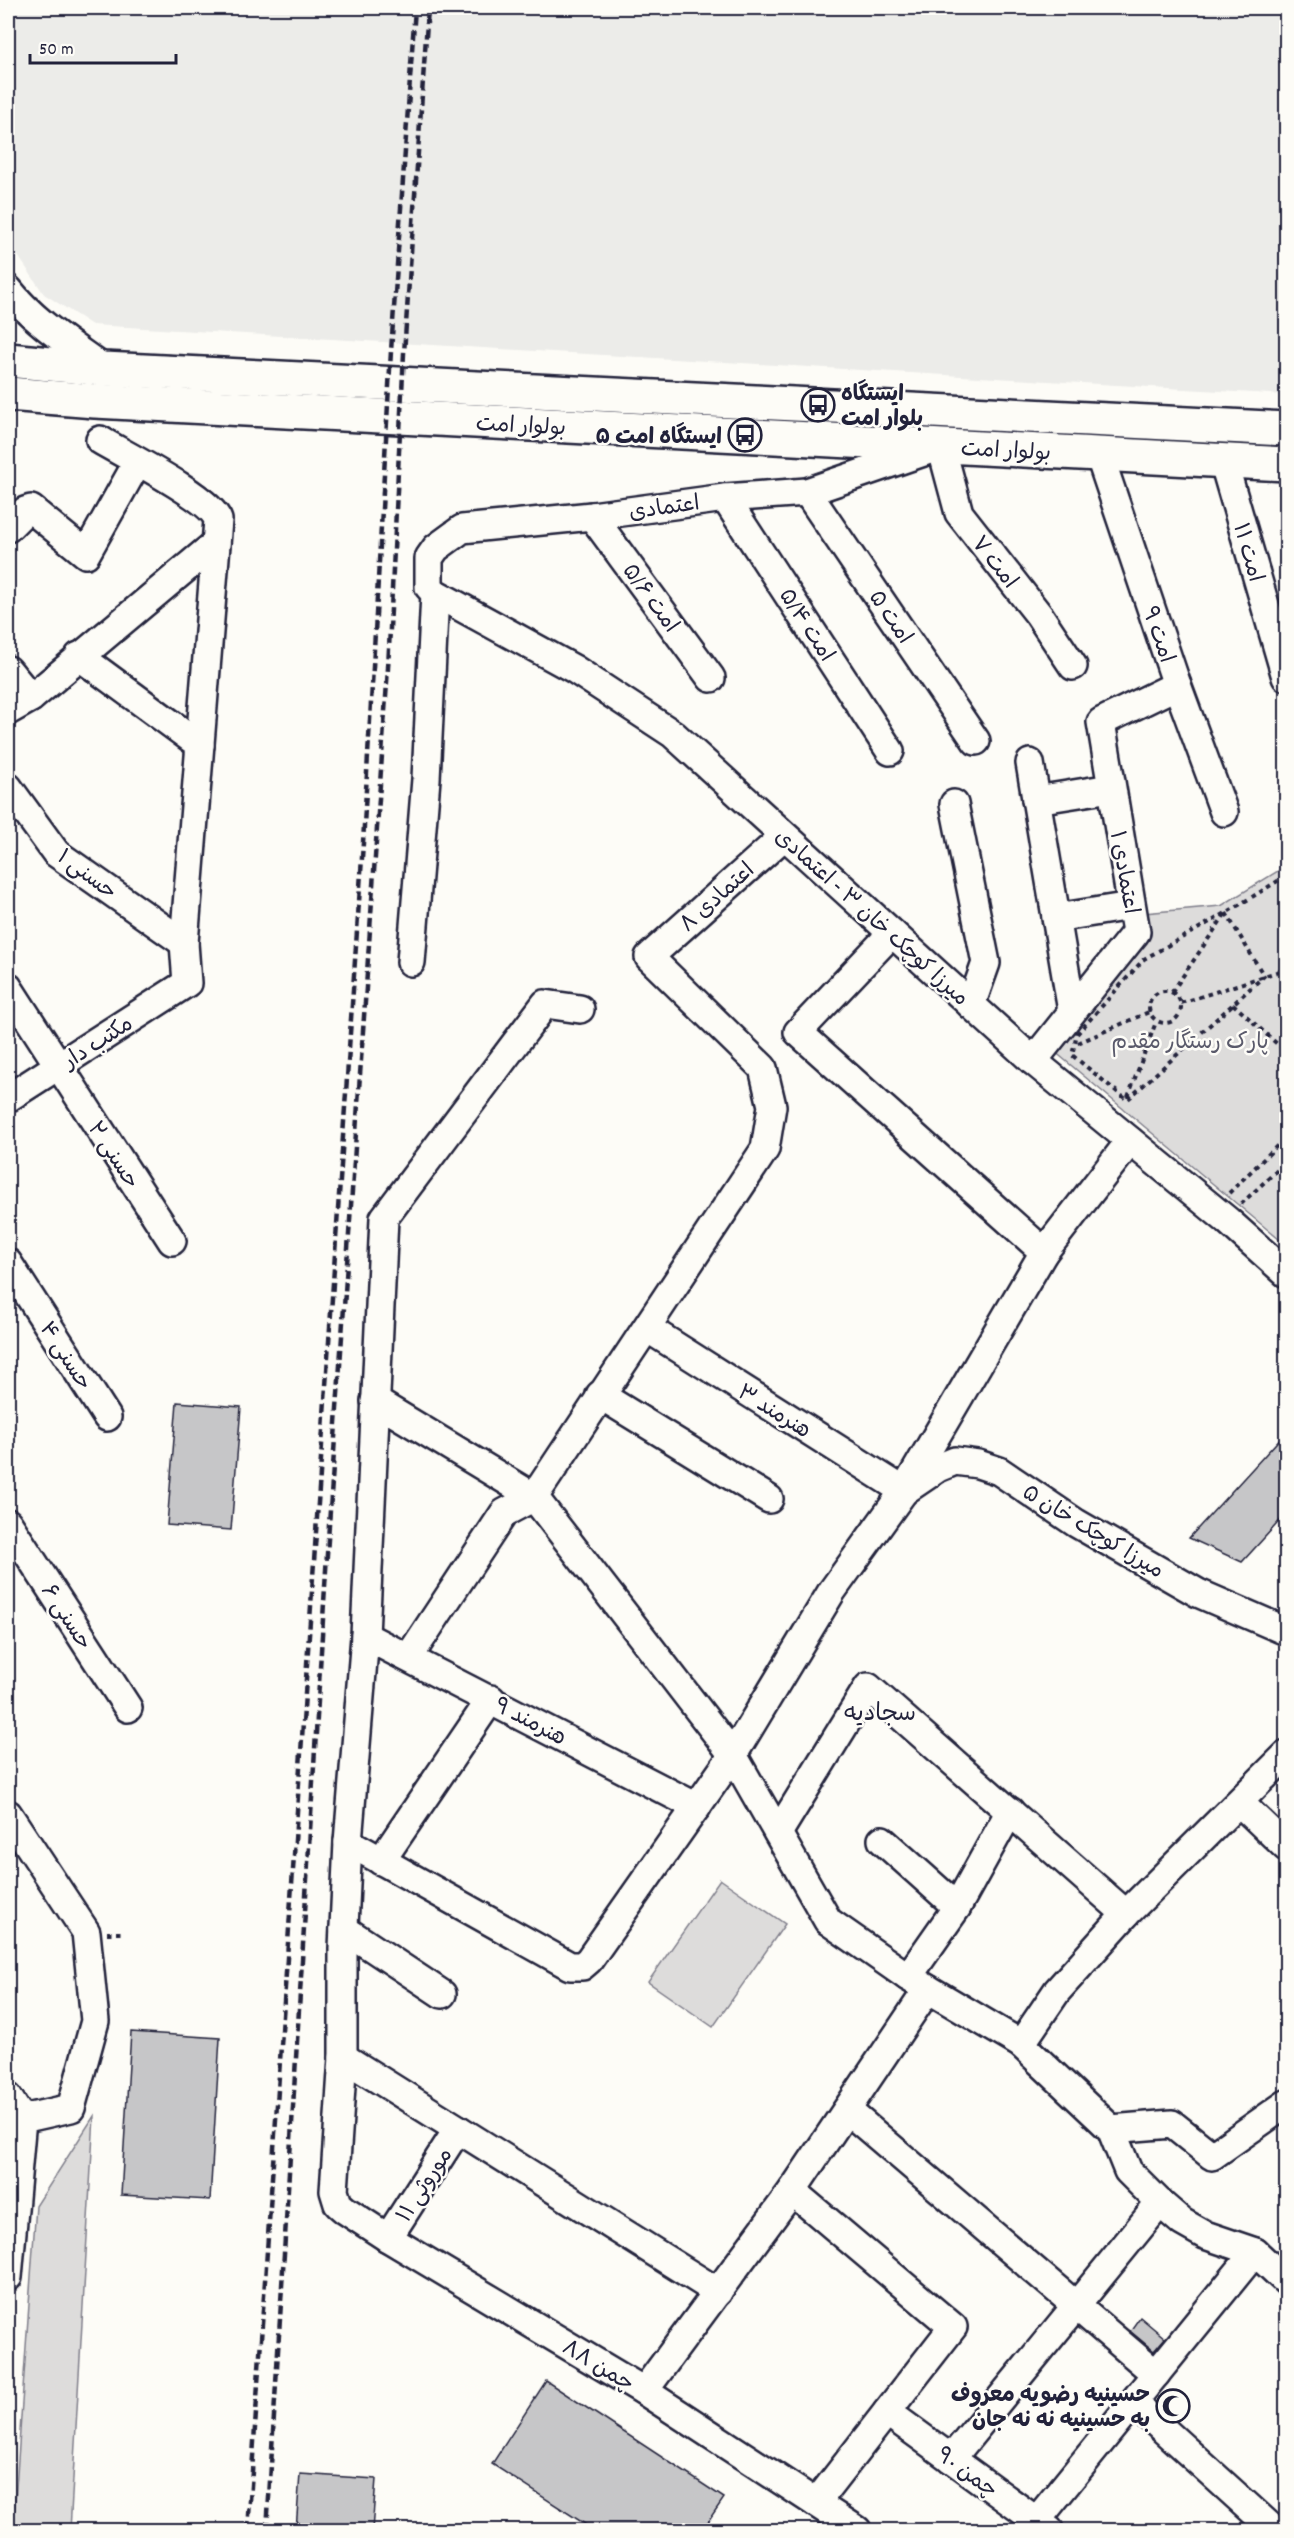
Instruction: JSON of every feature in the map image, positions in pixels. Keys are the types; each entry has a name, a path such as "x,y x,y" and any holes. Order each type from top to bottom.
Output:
{"main road":[{"name":"بولوار امت","path":"8,360 104,369 1287,429"},
{"name":"بولوار امت","path":"8,394 95,401 1287,464"}],"street":[{"path":"8,290 21,307 104,369"},
{"path":"100,440 137,463 169,479 213,512 218,520 184,943"},
{"name":"اعتمادی","path":"411,962 426,779 435,593 429,587 429,558 436,548 462,529 592,516 725,498 807,492 941,446"},
{"name":"امت ۷","path":"941,446 959,513 1039,615 1073,666"},
{"name":"امت ۹","path":"1099,454 1177,685 1224,812"},
{"name":"امت ۱۱","path":"1223,460 1287,678"},
{"path":"8,528 25,511 31,510 86,554 137,463"},
{"name":"امت ۵","path":"807,492 976,741"},
{"name":"امت ۵/۴","path":"725,498 890,751"},
{"name":"امت ۵/۶","path":"592,516 711,678"},
{"path":"8,711 31,698 216,543"},
{"name":"میرزا کوچک خان ۳ - اعتمادی","path":"435,593 574,669 673,734 1033,1061 1222,1216 1287,1273"},
{"path":"79,656 200,745"},
{"path":"8,670 31,698"},
{"name":"اعتمادی ۱","path":"1033,1061 1136,932 1101,722 1177,685"},
{"path":"1030,763 1072,1011"},
{"name":"حسنی ۱","path":"8,787 56,853 184,943"},
{"path":"1036,800 1111,788"},
{"path":"954,804 986,963 971,1005"},
{"name":"اعتمادی ۸","path":"647,1328 765,1149 772,1106 763,1068 649,957 783,836"},
{"path":"1056,918 1131,906"},
{"path":"892,933 798,1032 1044,1252"},
{"name":"مکتب دار","path":"8,1098 187,983 184,943"},
{"name":"حسنی ۲","path":"8,987 172,1241"},
{"path":"580,1009 544,1004 384,1218 365,1636 348,1842 344,1929 344,2057 718,2292"},
{"path":"348,1842 570,1965 582,1966 589,1960 733,1755 832,1592 904,1491 1044,1252 1130,1140"},
{"name":"حسنی ۴","path":"8,1263 107,1417"},
{"path":"409,1657 504,1513 534,1497 600,1395 647,1328"},
{"name":"هنرمند ۳","path":"647,1328 904,1491"},
{"path":"600,1395 769,1499"},
{"path":"375,1401 534,1497 733,1755 828,1921 918,1983 1021,2044 1111,2129 1128,2171 1160,2203 1182,2222 1205,2235 1255,2252 1287,2281"},
{"name":"میرزا کوچک خان ۵","path":"904,1491 938,1468 955,1461 978,1464 999,1471 1076,1522 1198,1593 1287,1631"},
{"name":"حسنی ۶","path":"8,1523 128,1708"},
{"name":"هنرمند ۹","path":"365,1636 697,1807"},
{"path":"778,1833 868,1687 1126,1914"},
{"path":"381,1861 491,1699"},
{"path":"1021,2044 1057,1992 1126,1914 1287,1755"},
{"path":"1240,1803 1287,1847"},
{"path":"644,2391 792,2191 847,2110 1010,1811"},
{"path":"8,1814 86,1932 94,2021 71,2108 15,2108 8,2277"},
{"path":"882,1840 957,1907"},
{"path":"344,1929 442,1994"},
{"name":"چمن ۸۸","path":"344,2057 334,2191 338,2204 388,2238 644,2391 857,2530"},
{"path":"1111,2129 1172,2124 1212,2156 1287,2104"},
{"path":"847,2110 1156,2374"},
{"name":"موروثی ۱۱","path":"388,2238 458,2129"},
{"path":"792,2191 953,2327 816,2503"},
{"path":"951,2459 1160,2203"},
{"path":"1038,2527 1133,2402 1255,2252"},
{"path":"1133,2402 1274,2530"},
{"name":"چمن ۹۰","path":"887,2412 1038,2527"}],"path":[{"path":"1127,1100 1072,1054 1077,1034 1144,959 1287,876"},
{"path":"1226,913 1264,976"},
{"path":"1172,992 1226,913"},
{"path":"1181,1003 1287,969"},
{"path":"1127,1100 1264,976"},
{"path":"1160,991 1172,992 1181,1003 1179,1016 1169,1023 1156,1022 1149,1012 1150,999 1160,991"},
{"path":"1233,1004 1287,1052"},
{"path":"1033,1061 1149,1012"},
{"path":"1127,1100 1156,1022"},
{"path":"1222,1216 1226,1195 1287,1137"},
{"path":"1222,1216 1239,1206 1287,1162"}],"shaded area":[{"path":"8,8 1286,8 1286,395 92,325 44,294 8,241"}],"green space":[{"name":"پارک رستگار مقدم","path":"1286,866 1286,1245 1054,1051 1147,943 1144,913 1221,906"},
{"path":"720,1879 785,1924 713,2027 648,1982"},
{"path":"94,2116 70,2530 13,2530 36,2206"}],"building":[{"path":"177,1402 241,1407 231,1530 167,1525"},
{"path":"1287,1431 1287,1513 1242,1562 1189,1538"},
{"path":"131,2032 220,2038 210,2200 121,2195"},
{"path":"1140,2317 1165,2338 1154,2351 1130,2331"},
{"path":"546,2381 724,2498 702,2530 594,2530 492,2464"},
{"path":"300,2474 376,2479 372,2530 296,2530"}],"railway":[{"path":"248,2530 363,843 391,351 415,8"},
{"path":"267,2530 327,1554 388,668 404,353 428,8"}],"place":[{"name":"ایستگاه بلوار امت","path":"818,405"},
{"name":"ایستگاه امت ۵","path":"745,435"},
{"name":"حسینیه رضویه معروف به حسینیه نه نه جان","path":"1173,2406"}],"district":[{"name":"سجادیه","path":"880,1712"}]}
